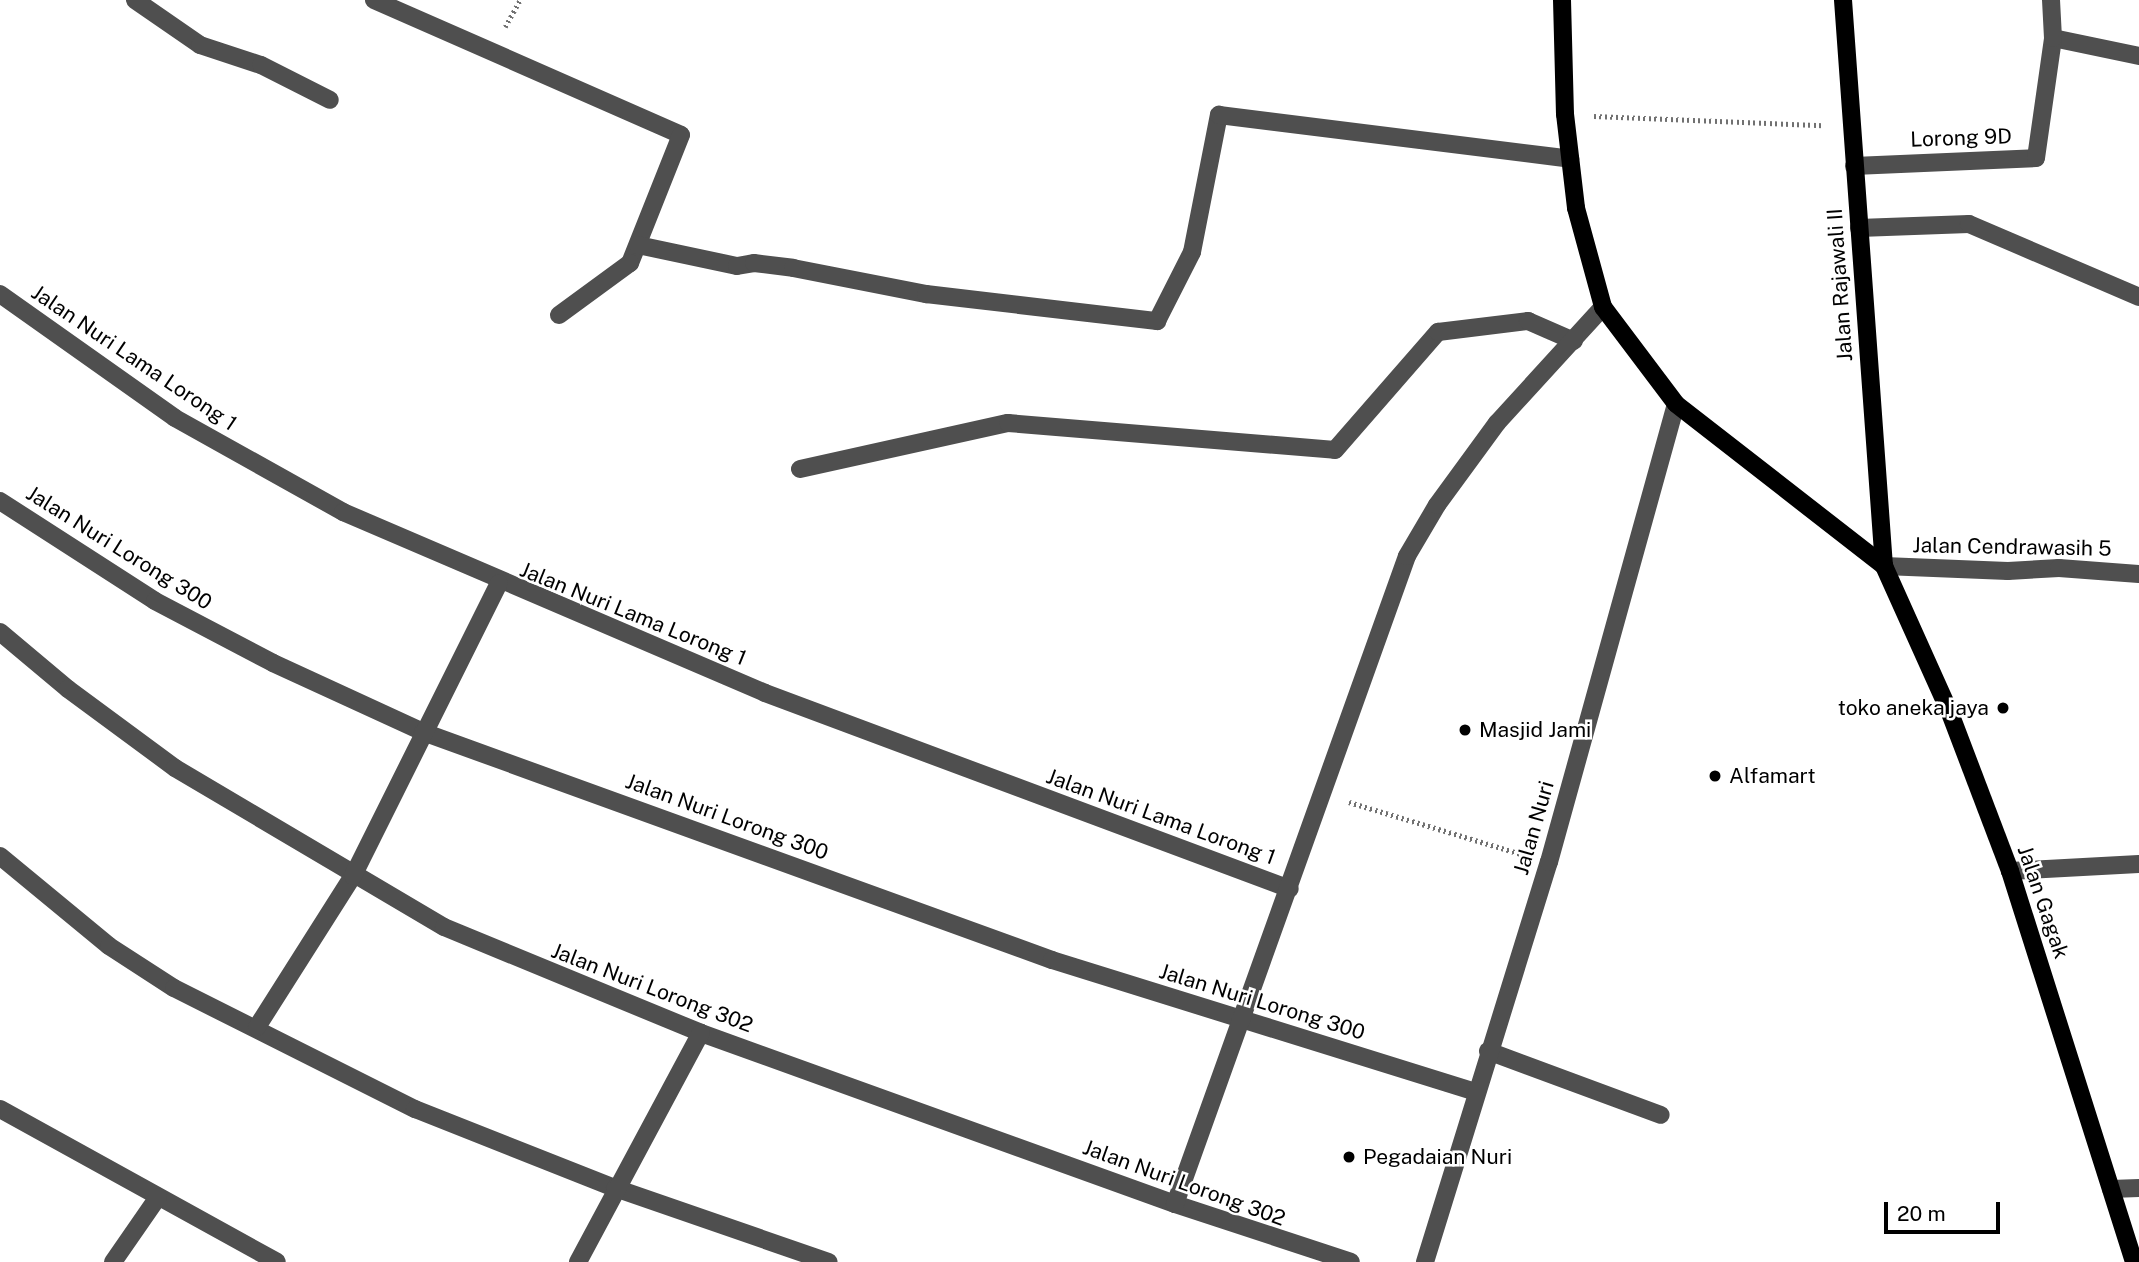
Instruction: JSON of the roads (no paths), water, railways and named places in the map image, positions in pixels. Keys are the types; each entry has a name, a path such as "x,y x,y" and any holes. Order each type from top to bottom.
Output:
{"main road":[{"path":"1562,0 1565,114 1576,208 1603,307 1676,404 1884,566"},
{"name":"Jalan Rajawali II","path":"1843,0 1884,566"},
{"name":"Jalan Gagak","path":"1884,566 1950,713 2010,871 2134,1262"}],"street":[{"path":"135,0 200,45 261,65 330,100"},
{"path":"374,0 681,135 630,263 559,315"},
{"name":"Lorong 9D","path":"1854,166 2036,158 2053,38 2051,0"},
{"path":"2053,38 2139,56"},
{"path":"638,245 737,266 754,263 793,268 926,294 1157,321 1192,252 1219,115 1570,159"},
{"path":"1859,228 1969,224 2139,297"},
{"name":"Jalan Nuri Lama Lorong 1","path":"0,293 175,418 259,468 343,512 499,583 925,755 1290,890"},
{"path":"1175,1204 1244,1020 1407,556 1437,505 1497,423 1603,307"},
{"path":"800,469 1008,423 1335,450 1438,332 1528,321 1574,341"},
{"name":"Jalan Nuri","path":"1424,1262 1549,862 1676,404"},
{"name":"Jalan Nuri Lorong 300","path":"0,501 155,601 273,663 423,732 1052,960 1475,1092"},
{"name":"Jalan Cendrawasih 5","path":"1884,566 1984,571 2059,568 2139,574"},
{"path":"257,1027 353,876 499,583"},
{"name":"Jalan Nuri Lorong 302","path":"0,632 68,690 175,768 353,876 456,932 701,1032 1175,1204 1351,1262"},
{"path":"0,856 109,946 174,988 257,1027 415,1109 615,1188 829,1262"},
{"path":"2010,871 2139,864"},
{"path":"578,1262 615,1188 701,1032"},
{"path":"1488,1051 1661,1115"},
{"path":"0,1109 277,1262"},
{"path":"2111,1189 2139,1188"},
{"path":"113,1262 158,1197"}],"place":[{"name":"toko aneka jaya","path":"2003,708"},
{"name":"Masjid Jami","path":"1465,730"},
{"name":"Alfamart","path":"1715,776"},
{"name":"Pegadaian Nuri","path":"1349,1157"}]}
